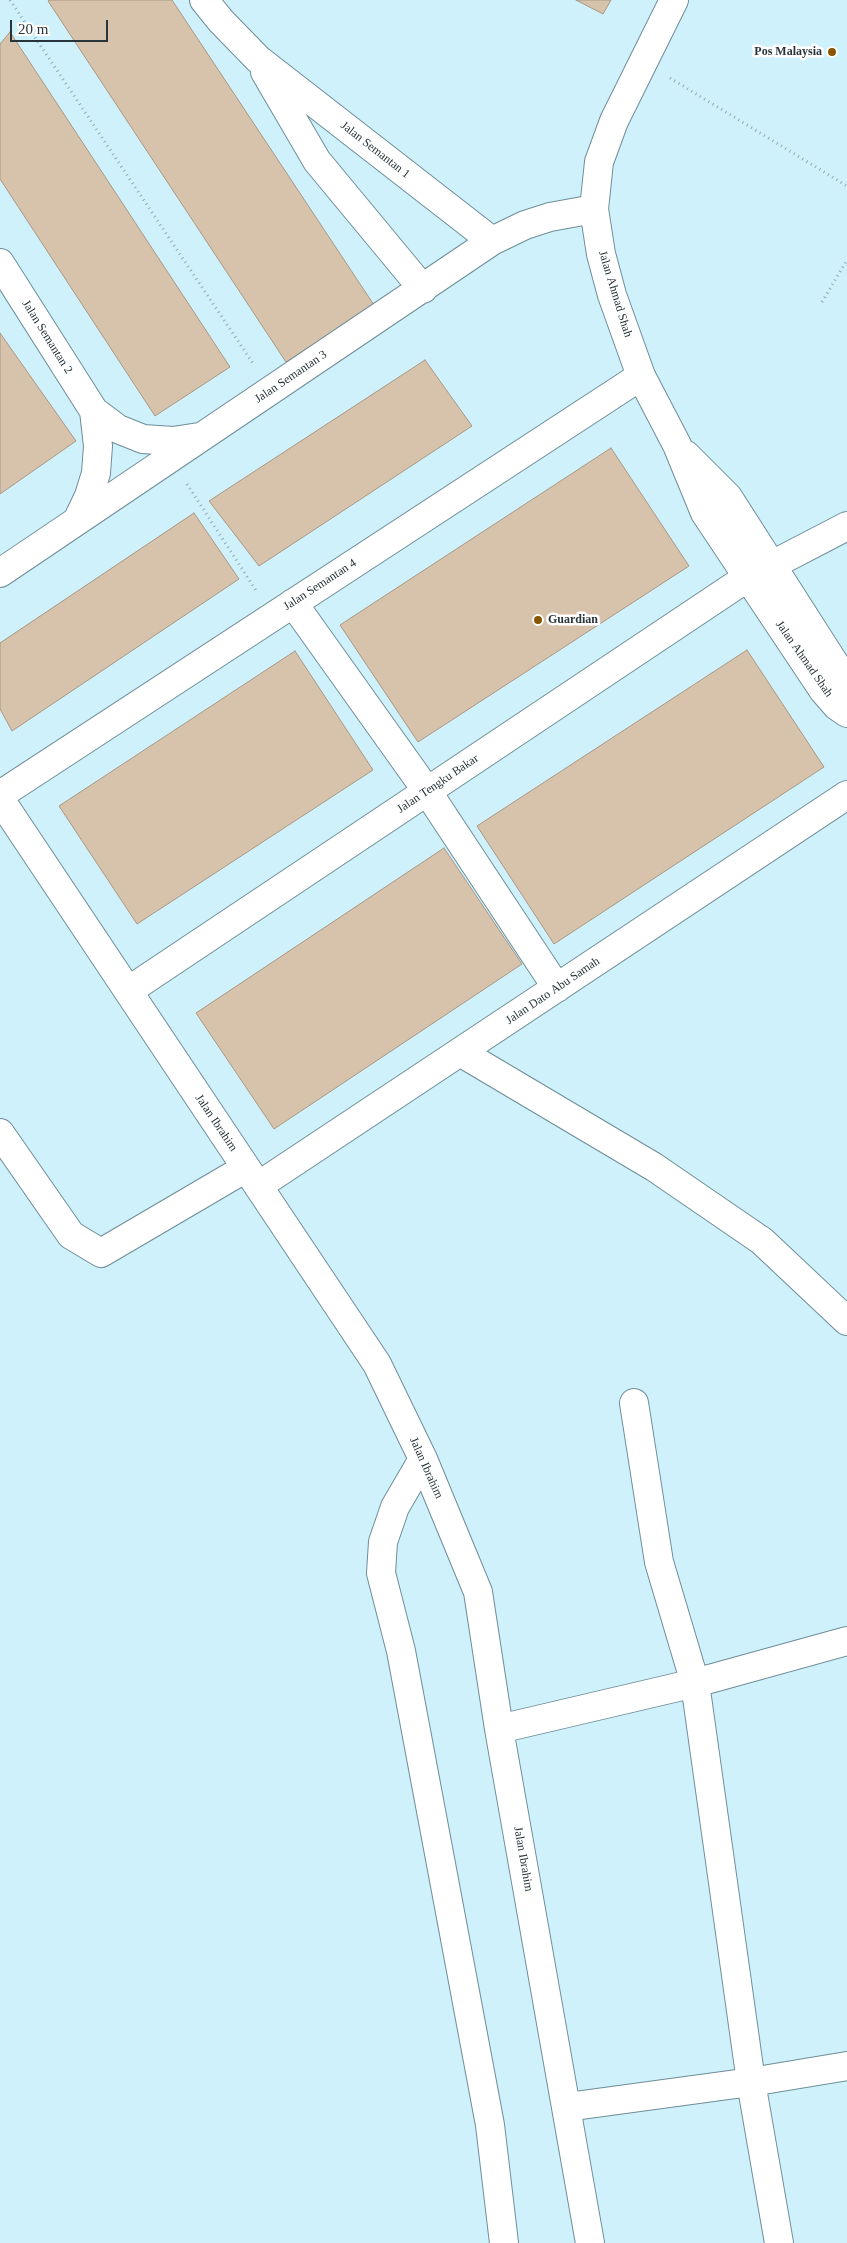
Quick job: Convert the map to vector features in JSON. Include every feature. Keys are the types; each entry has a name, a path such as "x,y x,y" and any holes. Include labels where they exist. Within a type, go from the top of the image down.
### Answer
{"street":[{"name":"Jalan Semantan 1","path":"204,0 221,21 258,59 492,242"},
{"name":"Jalan Ahmad Shah","path":"674,0 614,121 599,162 594,209 601,254 612,295 641,376 676,445 705,513 823,690 847,713"},
{"name":"Jalan Semantan 1","path":"258,59 317,161 423,288"},
{"name":"Jalan Semantan 3","path":"4,562 77,521 492,242 525,225 550,217 594,209"},
{"name":"Jalan Semantan 2","path":"0,263 94,412 118,429 143,439 173,442 202,437"},
{"name":"Jalan Semantan 4","path":"1,803 283,610 641,376"},
{"name":"Jalan Semantan 2","path":"77,521 89,496 96,473 98,446 94,412"},
{"name":"Jalan Ahmad Shah","path":"676,445 728,497 847,683"},
{"path":"772,566 847,526"},
{"name":"Jalan Tengku Bakar","path":"128,991 748,577"},
{"path":"283,610 426,791 557,988"},
{"name":"Jalan Dato Abu Samah","path":"0,1133 71,1235 102,1253 252,1177 460,1052 847,795"},
{"name":"Jalan Ibrahim","path":"1,803 377,1364 423,1459 478,1592 499,1729 590,2243"},
{"path":"460,1052 654,1167 747,1230 762,1241 847,1321"},
{"path":"634,1404 658,1562 695,1682 750,2082 780,2243"},
{"path":"423,1459 395,1507 383,1542 381,1573 401,1651 488,2115 504,2243"},
{"path":"499,1729 695,1682 847,1641"},
{"path":"567,2108 847,2066"}],"path":[{"path":"10,0 272,390"},
{"path":"644,62 847,186"},
{"path":"822,302 847,260"},
{"path":"170,458 283,610"}],"building":[{"path":"172,0 374,305 286,362 48,1"},
{"path":"576,0 611,0 603,14"},
{"path":"10,32 230,367 155,416 0,179 0,44"},
{"path":"0,333 76,441 0,494"},
{"path":"425,360 472,426 259,566 209,501"},
{"path":"611,448 689,566 418,742 340,625"},
{"path":"194,513 239,579 12,731 0,709 0,643"},
{"path":"747,650 824,767 554,944 477,826"},
{"path":"295,651 373,770 137,924 59,806"},
{"path":"444,848 522,964 274,1129 196,1013"}],"place":[{"name":"Pos Malaysia","path":"832,52"},
{"name":"Guardian","path":"538,620"}]}
